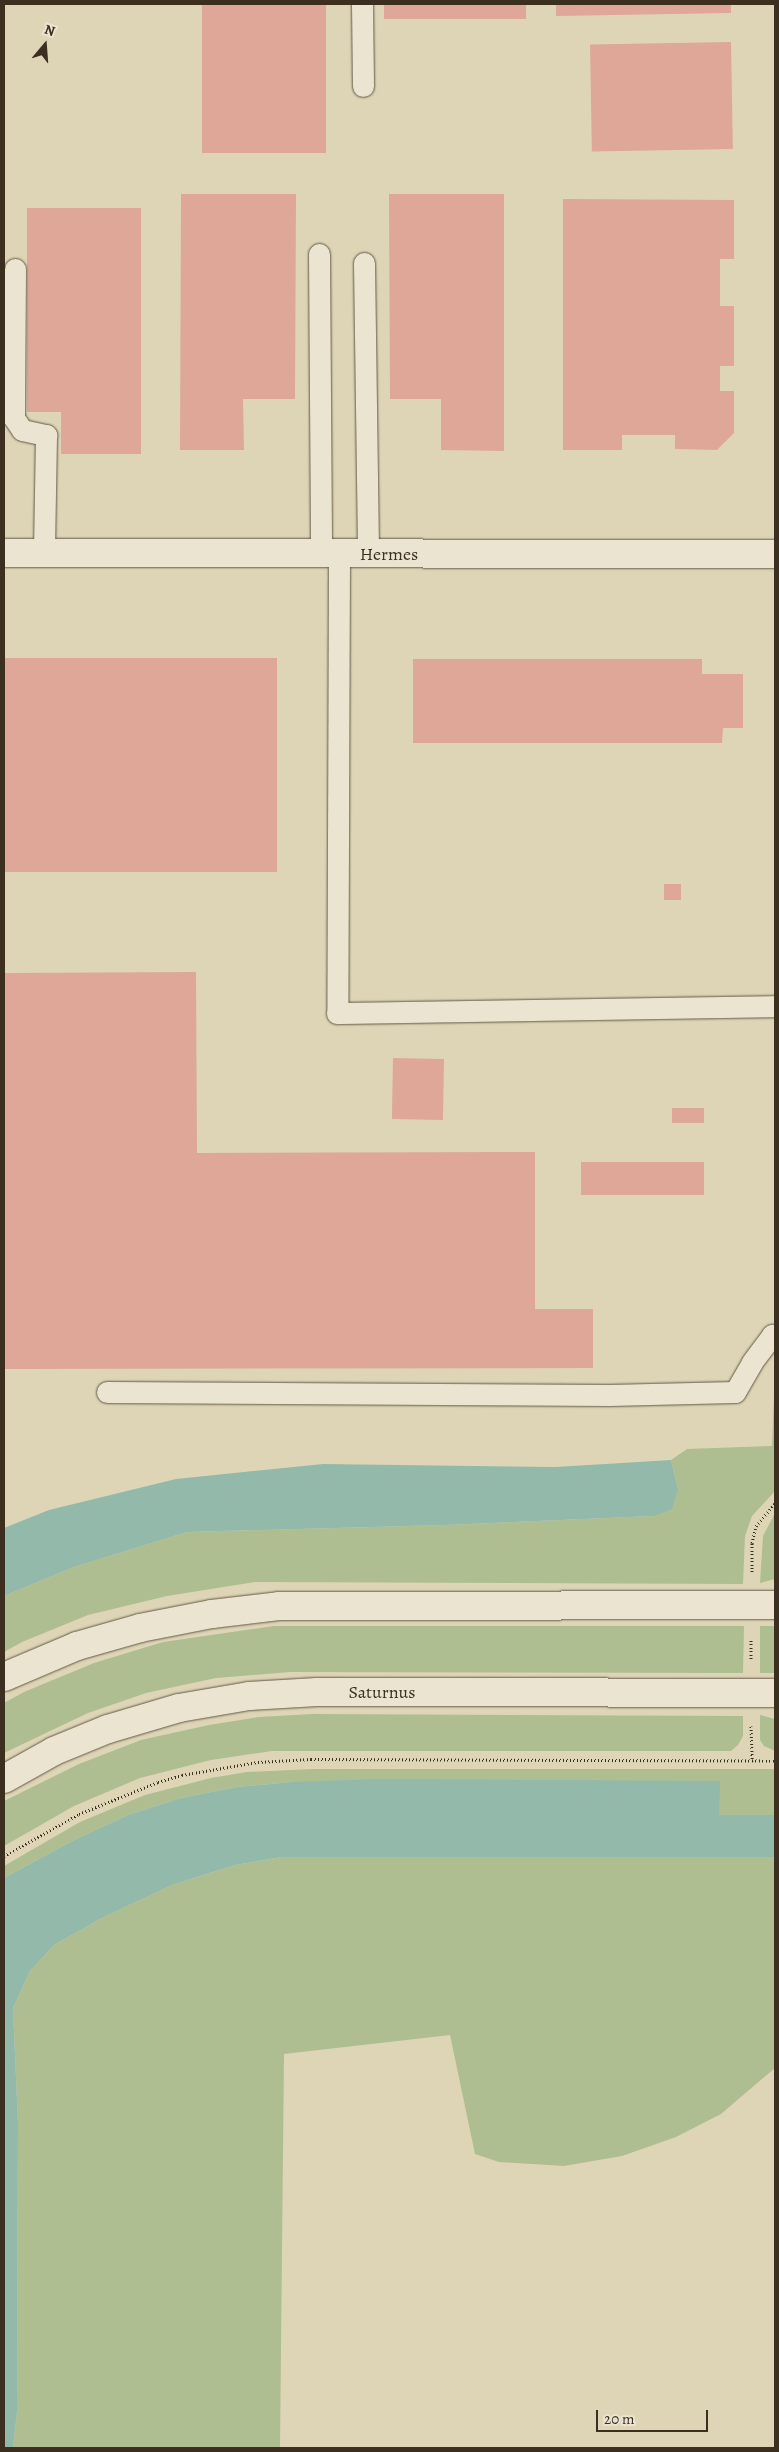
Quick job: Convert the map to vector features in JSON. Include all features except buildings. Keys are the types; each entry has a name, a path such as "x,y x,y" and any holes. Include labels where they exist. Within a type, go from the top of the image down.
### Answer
{"main road":[{"name":"Hermes","path":"4,554 775,554"},
{"path":"4,1677 77,1646 140,1628 212,1614 279,1606 775,1605"},
{"name":"Saturnus","path":"4,1779 54,1751 108,1729 178,1708 249,1696 317,1692 775,1693"}],"lane":[{"path":"362,4 364,86"},
{"path":"319,254 330,554 337,1013 775,1006"},
{"path":"364,263 368,554"},
{"path":"16,269 14,418 22,430 46,435 44,554"},
{"path":"106,1392 609,1395 735,1392 752,1362 772,1335 775,1336"}],"path":[{"path":"752,1580 753,1535 760,1520 775,1503"},
{"path":"751,1663 752,1629"},
{"path":"751,1718 752,1761"},
{"path":"4,1856 79,1814 149,1785 182,1775 258,1762 311,1759 775,1761"}],"shaded area":[{"path":"775,1369 775,1491 752,1516 745,1536 743,1584 255,1582 167,1596 88,1615 22,1642 4,1652 4,1596 74,1567 187,1532 444,1525 654,1516 678,1489 671,1460 687,1449 772,1446"},
{"path":"671,1460 678,1489 672,1509 654,1516 444,1525 187,1532 74,1567 4,1596 4,1528 49,1510 176,1479 323,1464 556,1467"},
{"path":"775,1513 775,1579 760,1583 763,1536"},
{"path":"274,1626 744,1626 743,1673 290,1672 216,1678 146,1693 88,1713 4,1753 4,1703 24,1692 94,1663 163,1642"},
{"path":"760,1626 775,1626 775,1673 760,1673"},
{"path":"313,1714 743,1716 743,1736 738,1745 731,1751 272,1751 211,1760 140,1778 74,1806 4,1846 4,1801 79,1764 141,1740 209,1725 259,1717"},
{"path":"760,1715 775,1719 775,1751 764,1746 760,1740"},
{"path":"313,1769 775,1769 775,1815 718,1815 719,1781 292,1782 237,1787 181,1798 128,1815 72,1841 4,1878 4,1866 80,1822 145,1795 211,1778 247,1772"},
{"path":"378,1779 720,1781 719,1815 775,1815 775,1857 282,1857 235,1865 172,1885 102,1918 54,1945 30,1971 13,2008 18,2123 17,2412 13,2448 4,2448 4,1878 72,1841 128,1815 181,1798 237,1787 292,1782"},
{"path":"282,1857 775,1857 775,2068 721,2114 676,2137 622,2156 564,2166 499,2162 475,2154 450,2035 284,2054 280,2448 13,2448 17,2412 18,2123 13,2008 30,1971 54,1945 102,1918 172,1885 235,1865"}]}
